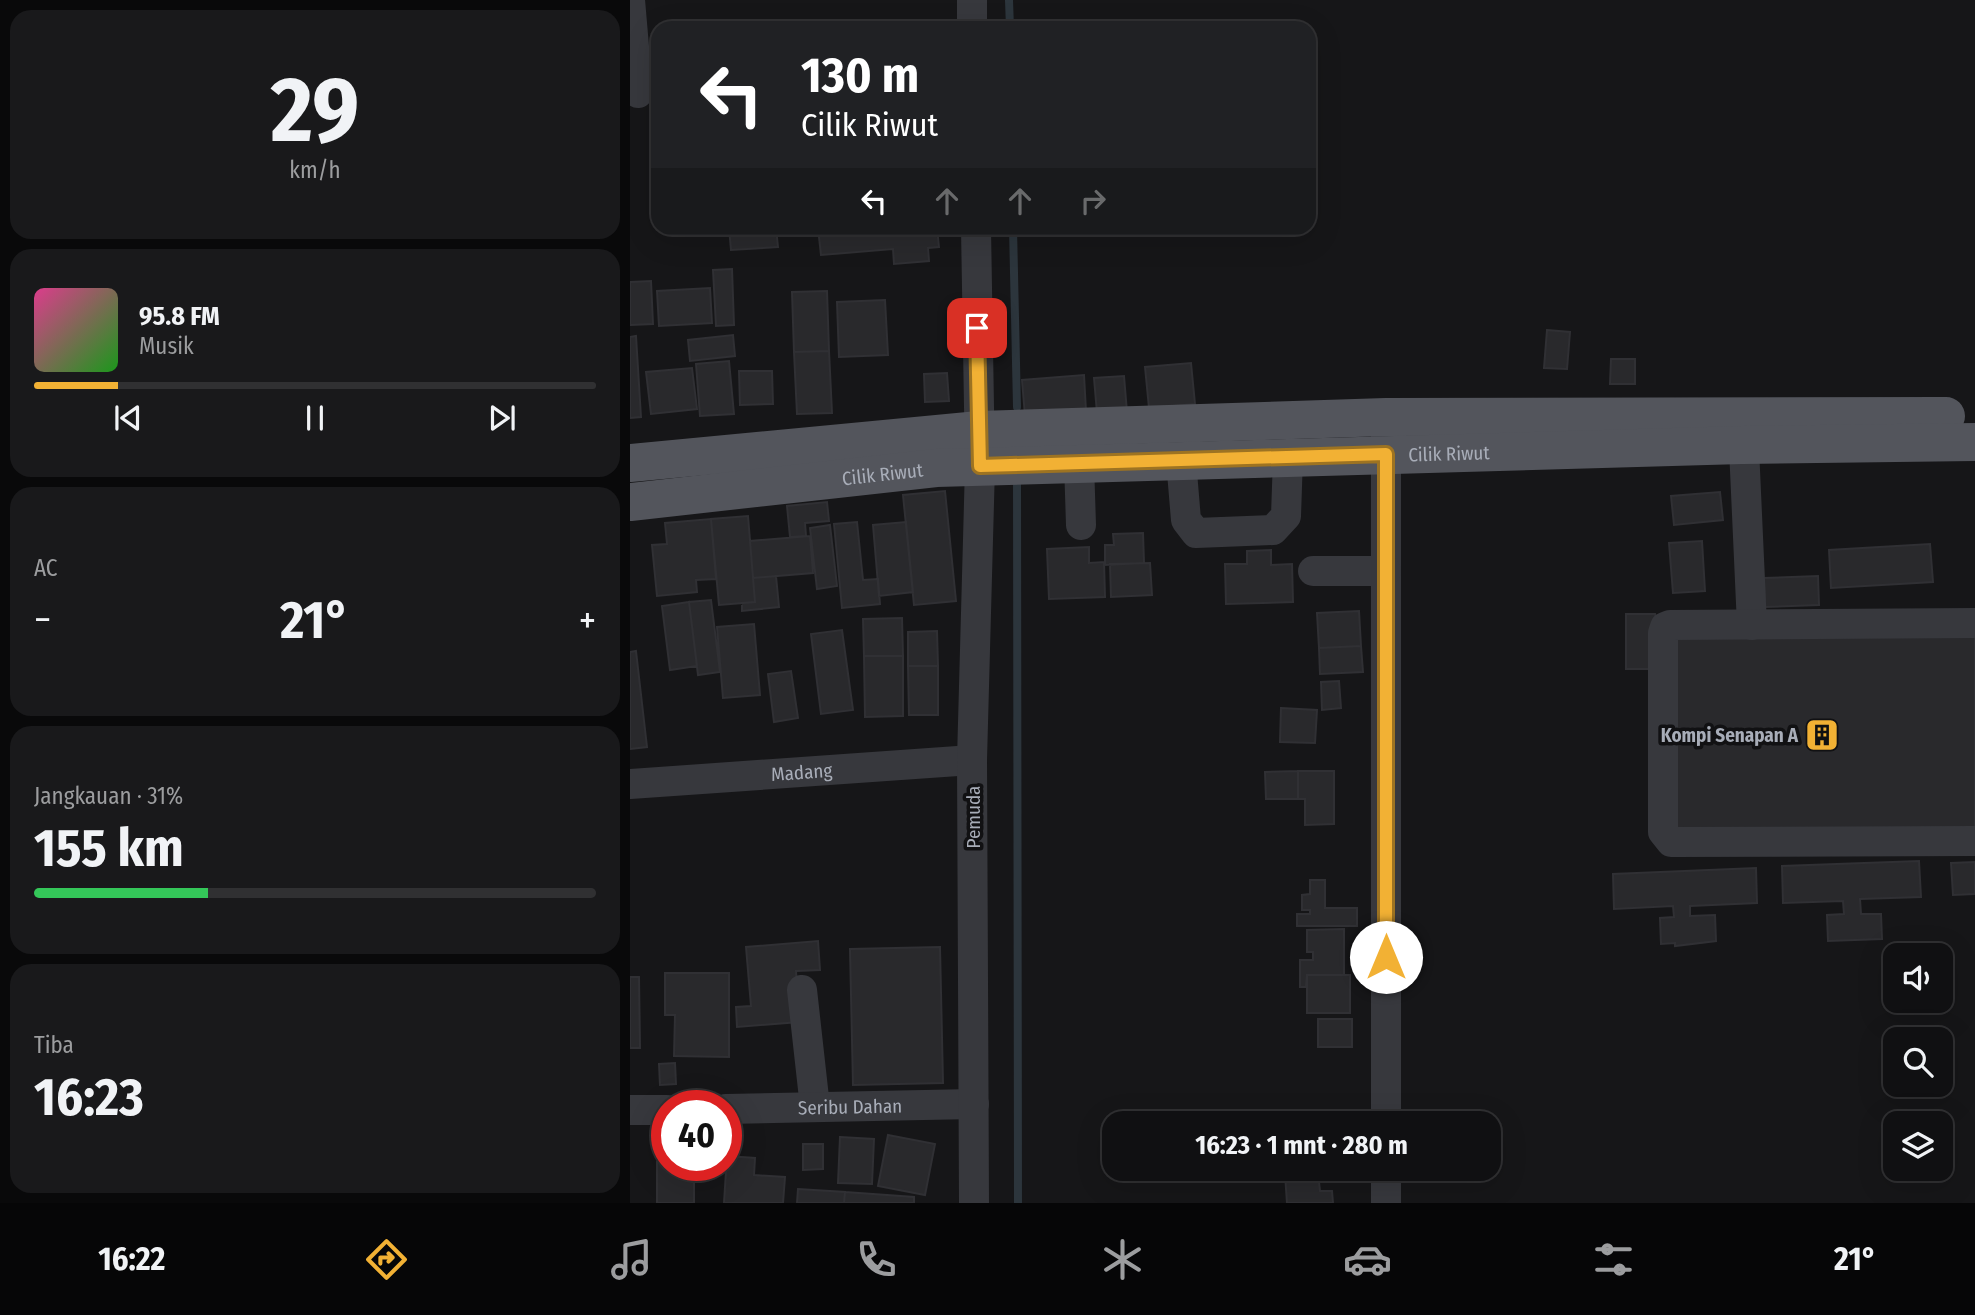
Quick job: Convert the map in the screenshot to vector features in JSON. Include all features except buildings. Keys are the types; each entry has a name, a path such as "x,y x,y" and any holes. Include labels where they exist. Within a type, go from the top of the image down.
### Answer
{"main road":[{"name":"Cilik Riwut","path":"979,448 1079,463 1386,454 1975,416"},
{"name":"Cilik Riwut","path":"630,463 809,464 979,448 1386,417 1975,442"},
{"name":"Cilik Riwut","path":"630,502 809,464"}],"street":[{"path":"630,0 638,93"},
{"path":"972,0 972,21"},
{"name":"Pemuda","path":"974,1203 972,760 979,448 976,235"},
{"path":"1386,417 1386,1111"},
{"path":"1742,431 1752,625"},
{"path":"1181,460 1186,520 1196,533 1273,530 1286,516 1288,457"},
{"path":"1079,463 1081,525"},
{"path":"1313,571 1386,571"},
{"path":"1975,624 1680,624 1665,627 1665,838 1679,843 1975,841"},
{"name":"Madang","path":"630,784 972,760"},
{"path":"802,990 815,1107"},
{"name":"Seribu Dahan","path":"742,1109 974,1104"},
{"path":"630,1110 651,1110"},
{"path":"1386,1181 1386,1203"}],"waterway":[{"path":"1009,0 1010,21"},
{"path":"1013,235 1017,407"},
{"path":"1017,481 1018,1203"}],"place":[{"name":"Kompi Senapan A","path":"1822,735"}],"route":[{"path":"977,328 980,466 1386,454 1386,957"}]}
